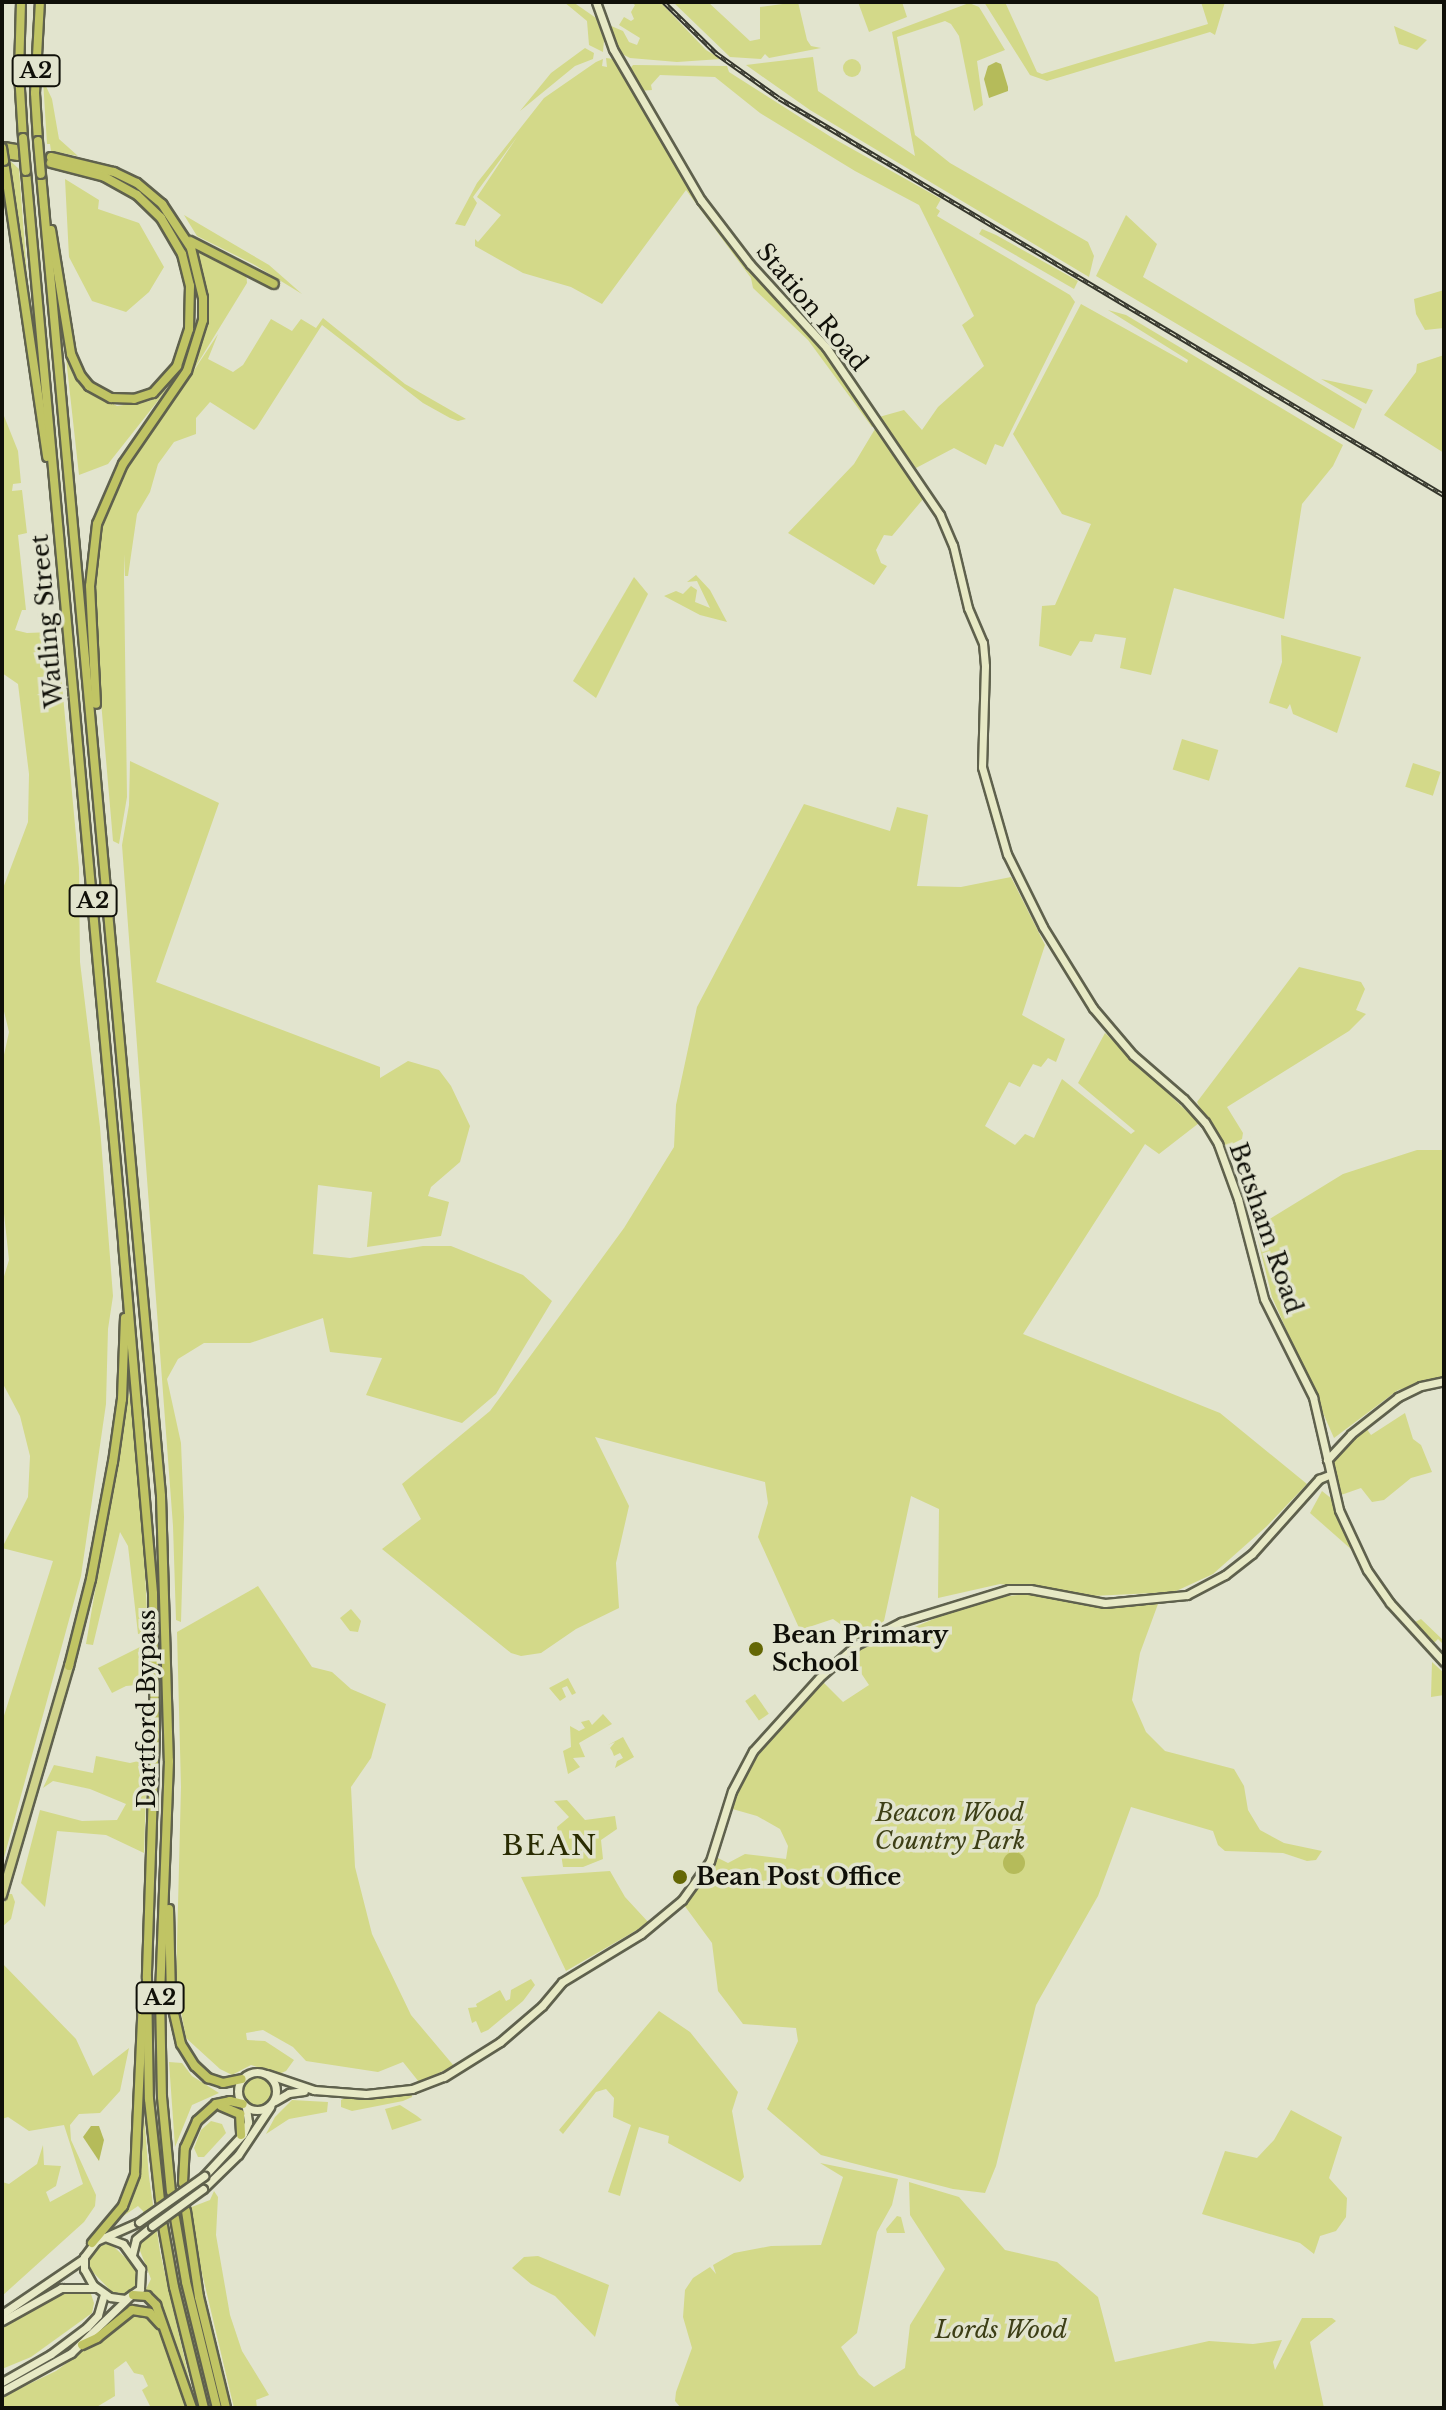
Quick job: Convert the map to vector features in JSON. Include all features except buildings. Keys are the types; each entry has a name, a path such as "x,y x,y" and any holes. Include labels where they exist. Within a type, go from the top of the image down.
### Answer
{"highway":[{"name":"Watling Street","path":"21,2 18,61 23,138 123,1240"},
{"name":"Watling Street","path":"40,2 35,93 38,141 136,1227"},
{"path":"16,153 4,153 62,565"},
{"path":"41,174 76,367 89,386 111,398 134,399 153,393 171,377 182,356 189,329 190,286 182,254 161,218 137,195 105,177 51,160 99,166 137,183 162,204 187,238 202,283 203,320 187,371 114,480 94,538 90,598 98,780"},
{"path":"187,238 274,284"},
{"name":"Dartford Bypass","path":"136,1227 161,1496 168,1640 168,1808 160,1995 162,2097 171,2192"},
{"name":"Dartford Bypass","path":"123,1240 146,1491 153,1629 154,1786 147,1978 149,2099 160,2200"},
{"name":"A2","path":"69,1666 91,1579 122,1399 126,1328 123,1240"},
{"path":"168,1808 169,1976 176,2030 188,2056 206,2077 223,2083 242,2079"},
{"path":"92,2243 123,2206 135,2174 142,2014 147,1978"},
{"path":"183,2183 188,2139 195,2124 210,2109 224,2101 244,2105"},
{"path":"210,2109 225,2106 238,2111 243,2122 241,2135"},
{"path":"186,2211 199,2297 226,2408"},
{"path":"175,2218 186,2282 217,2408"},
{"path":"163,2226 174,2287 204,2408"},
{"path":"131,2296 153,2300 192,2408"},
{"path":"82,2345 97,2338 134,2310 152,2314 165,2331"}],"main road":[{"name":"Station Road","path":"596,2 613,49 701,200 750,264 826,347 932,500 953,545 967,605 983,643"},
{"name":"Betsham Road","path":"983,643 982,767 1007,854 1043,927 1093,1008 1133,1055 1184,1099 1205,1122 1218,1144 1238,1199 1264,1299 1313,1397 1339,1510 1367,1570 1390,1603 1444,1662"},
{"path":"1327,1460 1375,1412 1421,1386 1444,1381"},
{"path":"1325,1447 1337,1449"},
{"path":"2,2314 83,2259 92,2243 139,2222 204,2176 241,2135 248,2122 238,2093 242,2079 254,2072 314,2090 370,2094 412,2089 444,2077 500,2042 542,2006 568,1978 641,1934 694,1887 710,1861 732,1791 753,1751 819,1678 860,1643 901,1622 1009,1589 1028,1589 1105,1603 1187,1595 1225,1575 1252,1554 1319,1479 1329,1475"},
{"path":"2,1895 69,1666"},
{"path":"132,2255 135,2240 203,2189 238,2155 272,2104 277,2086 267,2074"},
{"path":"244,2105 256,2111 293,2092 314,2090"},
{"path":"2,2391 44,2370 82,2345 141,2287 143,2277 132,2255 120,2242 105,2237"},
{"path":"83,2259 86,2276 104,2294"},
{"path":"2,2321 63,2287 91,2287 118,2300 131,2296"},
{"path":"2,2382 76,2336 98,2315 104,2294"}],"green space":[{"path":"564,2 573,2 596,18 604,40 603,52 589,45 587,21"},
{"path":"631,2 660,2 706,50 721,59 677,62 630,58 622,54 604,23 623,31 629,42 637,45 640,38 619,25 624,17 631,21 634,19 631,12 635,5"},
{"path":"673,2 708,2 750,41 760,39 760,7 798,2 807,40 811,46 821,48 769,58 765,54 761,59 730,57"},
{"path":"858,2 902,2 907,17 869,32"},
{"path":"984,2 1005,2 1037,72 1042,74 1208,24 1201,2 1225,2 1215,35 1210,32 1047,81 1030,75"},
{"path":"969,3 979,7 1005,50 977,61 983,105 974,111 959,36 951,24 945,21 897,37 915,135 950,163 1088,242 1094,256 1089,277 810,110 746,65 813,57 818,91 915,156 892,32"},
{"path":"1394,26 1427,40 1417,50 1399,44"},
{"path":"585,48 594,53 593,59 575,66 520,111 551,73"},
{"path":"606,58 614,59 620,67 707,214 823,347 875,425 872,427 808,340 753,288 751,278 686,190 602,304 571,287 523,273 475,246 475,239 478,242 501,215 477,197 517,137 473,197 477,203 465,226 455,224 477,183 544,98 596,62 603,59 602,66 607,67"},
{"path":"848,59 856,59 861,68 859,75 848,77 843,72 843,64"},
{"path":"633,65 727,66 729,72 831,137 941,199 936,208 940,211 937,216 1070,295 1075,302 1003,447 995,444 986,465 954,448 916,468 879,417 904,410 922,430 938,407 984,366 962,325 974,316 919,205 855,171 760,113 715,77 660,75 651,85 652,90 639,91 629,70"},
{"path":"43,80 52,99 59,139 78,156 51,151 50,144 47,144"},
{"path":"7,158 19,169 31,327"},
{"path":"65,179 99,200 98,209 139,223 164,267 149,292 126,312 92,301 69,257"},
{"path":"184,215 269,265 302,294 253,264 197,236"},
{"path":"1126,215 1157,244 1143,277 1362,409 1354,429 1096,276"},
{"path":"982,229 1078,281 1074,289 979,234"},
{"path":"196,249 246,270 247,283 185,384 218,334 208,359 233,372 243,365 271,319 292,331 301,319 316,328 323,318 405,384 466,419 458,421 423,403 322,325 254,430 210,402 196,418 196,434 174,442 158,464 150,492 137,514 128,576 125,576 125,554 124,576 127,797 119,844 113,841 93,608 97,537 106,504 137,446 184,384 199,351 207,306"},
{"path":"1444,290 1444,328 1425,330 1416,314 1414,299"},
{"path":"1081,304 1187,363 1188,360 1108,310 1126,315 1343,445 1333,466 1302,504 1284,619 1174,588 1151,675 1120,668 1126,638 1095,634 1092,642 1080,641 1071,656 1039,646 1042,606 1055,605 1091,524 1062,514 1013,434"},
{"path":"1444,355 1444,453 1384,415 1416,372 1417,364"},
{"path":"66,358 80,385 117,406 150,401 168,388 108,464 79,475"},
{"path":"1321,379 1373,390 1366,404"},
{"path":"2,411 18,451 21,483 13,484 12,491 22,490 27,533 18,535 26,610 22,610 15,630 52,632 55,652 59,652 79,868 80,962 100,1127 113,1296 108,1329 106,1404 81,1576 2,1865 2,1722 53,1561 2,1548 28,1497 30,1456 20,1416 2,1382 2,1283 9,1260 2,1195 2,1064 9,1032 2,1003 2,891 28,822 29,774 18,684 2,673"},
{"path":"875,429 880,430 924,498 892,536 884,535 876,550 881,563 887,566 874,585 788,533 854,464"},
{"path":"696,575 710,590 727,622 700,615 664,596 676,591 683,594 691,586 697,590 695,602 710,608 697,581 687,582"},
{"path":"634,577 648,594 596,698 573,681"},
{"path":"1281,635 1361,657 1337,733 1293,714 1290,704 1287,709 1269,703 1282,662"},
{"path":"1182,739 1218,750 1209,781 1173,770"},
{"path":"130,761 219,803 156,982 380,1067 380,1078 408,1061 439,1070 451,1086 470,1126 460,1162 431,1187 428,1196 449,1202 441,1236 367,1247 372,1192 318,1185 313,1254 350,1258 423,1246 451,1246 523,1275 552,1301 496,1394 462,1423 366,1395 382,1358 330,1352 323,1318 250,1343 204,1343 178,1359 167,1379 181,1443 184,1517 181,1622 176,1620 173,1526 122,845 129,805"},
{"path":"1413,763 1441,772 1433,796 1405,787"},
{"path":"804,804 890,831 897,807 928,815 917,886 961,887 1011,877 1045,945 1022,1015 1065,1039 1056,1062 1048,1058 1041,1067 1033,1064 1020,1087 1009,1082 985,1126 1015,1145 1025,1134 1034,1138 1062,1079 1131,1134 1135,1131 1078,1083 1105,1033 1199,1123 1159,1154 1145,1144 1023,1334 1220,1413 1307,1484 1267,1526 1213,1574 1174,1592 1092,1596 1000,1584 938,1598 939,1509 911,1496 884,1621 848,1645 840,1624 833,1619 800,1630 758,1537 768,1503 765,1482 595,1437 629,1506 616,1563 619,1608 576,1629 541,1653 521,1656 511,1653 382,1549 421,1519 402,1484 490,1411 624,1228 674,1147 676,1105 697,1007"},
{"path":"1299,967 1361,982 1365,989 1356,1010 1366,1014 1349,1031 1227,1107 1243,1133 1242,1139 1222,1149 1197,1102"},
{"path":"1417,1150 1444,1150 1444,1377 1398,1390 1334,1438 1272,1297 1255,1228 1343,1174"},
{"path":"129,1391 140,1473 148,1633 138,1634 128,1546 120,1532 93,1645 86,1644"},
{"path":"1405,1413 1413,1439 1421,1445 1432,1472 1411,1478 1384,1500 1372,1502 1361,1488 1341,1495 1333,1461 1364,1425 1371,1435"},
{"path":"1322,1491 1332,1499 1352,1550 1310,1513"},
{"path":"258,1586 312,1667 332,1672 351,1689 386,1704 371,1758 351,1787 355,1867 372,1934 411,2015 454,2066 419,2082 403,2062 378,2072 306,2061 293,2047 263,2030 246,2033 247,2040 265,2041 294,2060 286,2071 279,2074 251,2065 232,2075 220,2069 186,2038 176,1984 181,1787 177,1632"},
{"name":"Beacon Wood Country Park","path":"1028,1594 1088,1606 1158,1604 1140,1653 1132,1700 1146,1732 1165,1751 1234,1769 1244,1786 1248,1810 1260,1830 1284,1843 1322,1851 1316,1860 1307,1861 1283,1853 1225,1851 1218,1845 1213,1831 1131,1807 1098,1896 1036,2005 996,2166 985,2193 953,2189 821,2155 767,2109 798,2041 796,2028 743,2024 718,1991 712,1943 684,1905 709,1874 716,1857 728,1863 745,1854 786,1859 788,1846 780,1829 757,1816 729,1808 750,1762 797,1705 823,1682 843,1702 869,1685 851,1658 861,1649 941,1616 999,1597"},
{"path":"351,1609 361,1621 358,1632 350,1631 340,1618"},
{"path":"1421,1619 1444,1641 1444,1645 1438,1639 1432,1645 1444,1654 1444,1660 1411,1624"},
{"path":"148,1643 148,1684 126,1686 112,1693 98,1668"},
{"path":"1432,1662 1444,1673 1444,1695 1431,1697"},
{"path":"568,1678 576,1693 572,1695 567,1686 562,1688 566,1697 560,1701 549,1688"},
{"path":"755,1694 769,1714 759,1721 745,1701"},
{"path":"603,1714 612,1724 579,1743 585,1757 573,1758 580,1767 568,1774 563,1751 571,1747 570,1726 579,1731 585,1728 581,1722 589,1720 592,1725"},
{"path":"623,1737 634,1757 615,1768 617,1761 623,1758 620,1753 614,1756 610,1748 615,1742 608,1745"},
{"path":"96,1756 130,1763 147,1759 144,1853 106,1835 57,1831 45,1907 21,1883 40,1810 82,1821 117,1820 126,1804 90,1789 53,1781 43,1788 54,1765 93,1773"},
{"path":"567,1800 585,1820 615,1816 617,1829 601,1840 603,1859 583,1867 563,1867 557,1827 569,1817 554,1801"},
{"path":"610,1871 625,1897 649,1923 566,1971 521,1877"},
{"path":"7,1894 12,1894 15,1902 11,1919 2,1927 2,1909"},
{"path":"2,1963 76,2039 93,2076 129,2048 120,2091 100,2113 79,2114 70,2125 71,2140 96,2195 95,2206 84,2222 2,2296 2,2182 9,2184 37,2164 43,2145 44,2165 61,2166 56,2186 46,2192 50,2202 83,2184 64,2125 29,2131 8,2117 2,2119"},
{"path":"531,1979 535,1985 523,2001 488,2030 481,2033 476,2021 472,2023 468,2008 477,2007 476,2004 500,1990 506,2001 510,1999 511,1990"},
{"path":"659,2011 690,2032 738,2092 732,2111 744,2177 740,2182 668,2143 669,2136 639,2127 620,2196 608,2192 631,2125 613,2117 614,2098 606,2089 596,2092 563,2134 559,2130"},
{"path":"169,2062 182,2063 192,2076 219,2093 192,2105 175,2147"},
{"path":"258,2077 264,2078 272,2086 272,2098 264,2106 258,2107 252,2106 244,2098 243,2092 244,2086 252,2078"},
{"path":"141,2079 149,2177 160,2252 195,2404 158,2302 145,2291 151,2279 139,2248 142,2240 152,2233 143,2211 138,2206 119,2219 134,2193 141,2159"},
{"path":"411,2092 412,2097 403,2101 352,2111 341,2107 341,2100 347,2097"},
{"path":"292,2100 328,2102 327,2112 289,2119 266,2134 275,2117"},
{"path":"400,2105 422,2120 392,2130 385,2109"},
{"path":"1291,2110 1342,2137 1329,2178 1347,2198 1346,2217 1336,2231 1320,2236 1314,2254 1300,2243 1202,2214 1225,2151 1257,2158 1274,2140"},
{"path":"211,2121 222,2124 226,2133 204,2157 198,2157 194,2148 201,2130"},
{"name":"Lords Wood","path":"820,2163 898,2179 892,2205 877,2232 857,2333 841,2347 859,2375 874,2387 905,2368 910,2325 945,2269 910,2215 909,2182 959,2197 1005,2250 1057,2262 1098,2297 1115,2362 1209,2341 1253,2344 1282,2340 1273,2362 1275,2370 1302,2318 1332,2318 1336,2321 1310,2342 1324,2408 681,2408 675,2401 676,2392 692,2348 683,2317 685,2290 693,2278 710,2267 716,2274 713,2265 734,2253 771,2246 821,2245 843,2177"},
{"path":"214,2191 218,2197 216,2235 230,2315 242,2351 269,2395 256,2400 257,2408 234,2408 192,2231 189,2208 210,2200"},
{"path":"897,2216 901,2217 905,2233 887,2233 886,2229"},
{"path":"110,2243 137,2269 137,2286 128,2294 112,2292 88,2267 92,2248"},
{"path":"538,2256 609,2285 595,2337 555,2296 531,2284 512,2268 524,2257"},
{"path":"83,2290 91,2294 94,2303 92,2313 31,2357 2,2369 2,2328 57,2295"},
{"path":"132,2314 145,2314 156,2323 188,2408 151,2408 142,2390 148,2386 143,2375 134,2373 126,2361 114,2370 115,2396 95,2408 2,2408 2,2397 56,2371"}],"shaded area":[{"path":"996,62 1001,64 1008,91 989,98 984,79 988,66"},
{"path":"1014,1852 1025,1863 1014,1874 1003,1863"},
{"path":"91,2126 99,2126 104,2140 99,2161 83,2137"}],"railway":[{"path":"664,2 716,53 779,98 1444,495"}],"place":[{"name":"Bean Primary School","path":"756,1649"},
{"name":"Bean Post Office","path":"680,1877"}],"district":[{"name":"BEAN","path":"550,1846"}]}
